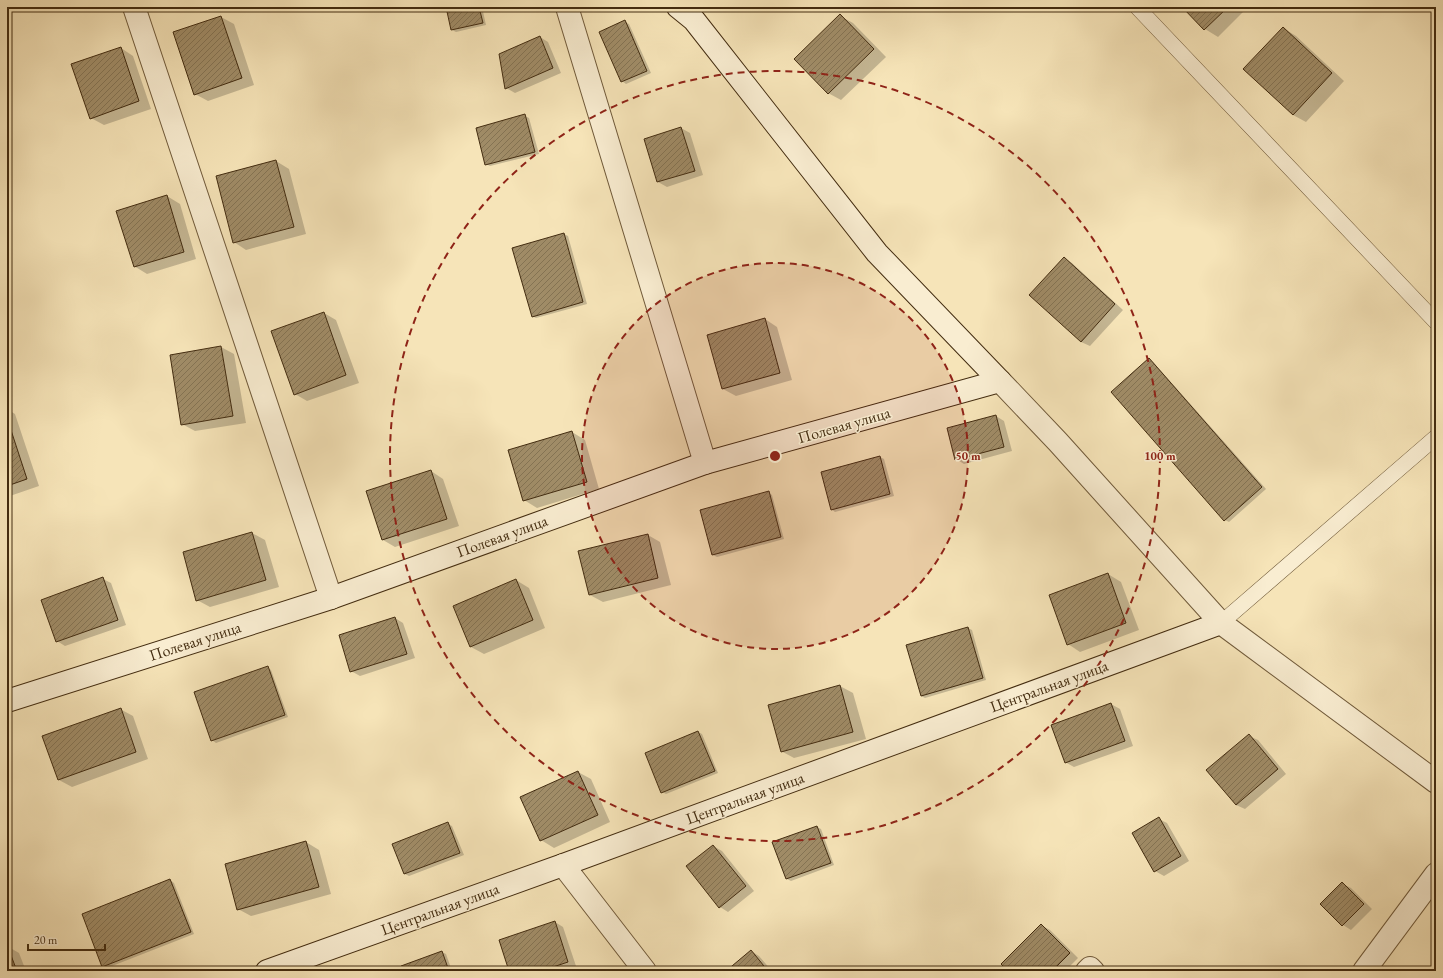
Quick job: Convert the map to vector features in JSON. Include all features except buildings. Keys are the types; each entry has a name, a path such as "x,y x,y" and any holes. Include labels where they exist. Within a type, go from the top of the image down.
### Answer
{"street":[{"path":"134,7 331,598"},
{"path":"567,7 705,464"},
{"path":"678,7 694,20 877,253 1058,442 1221,623 1436,782"},
{"name":"Полевая улица","path":"7,701 331,598 705,464 1000,381"},
{"name":"Центральная улица","path":"267,971 563,865 1221,623"},
{"path":"563,865 645,971"},
{"path":"1364,971 1436,874"},
{"path":"1087,971 1090,968 1093,971"}],"lane":[{"path":"1137,7 1436,322"},
{"path":"1221,623 1436,436"}]}
